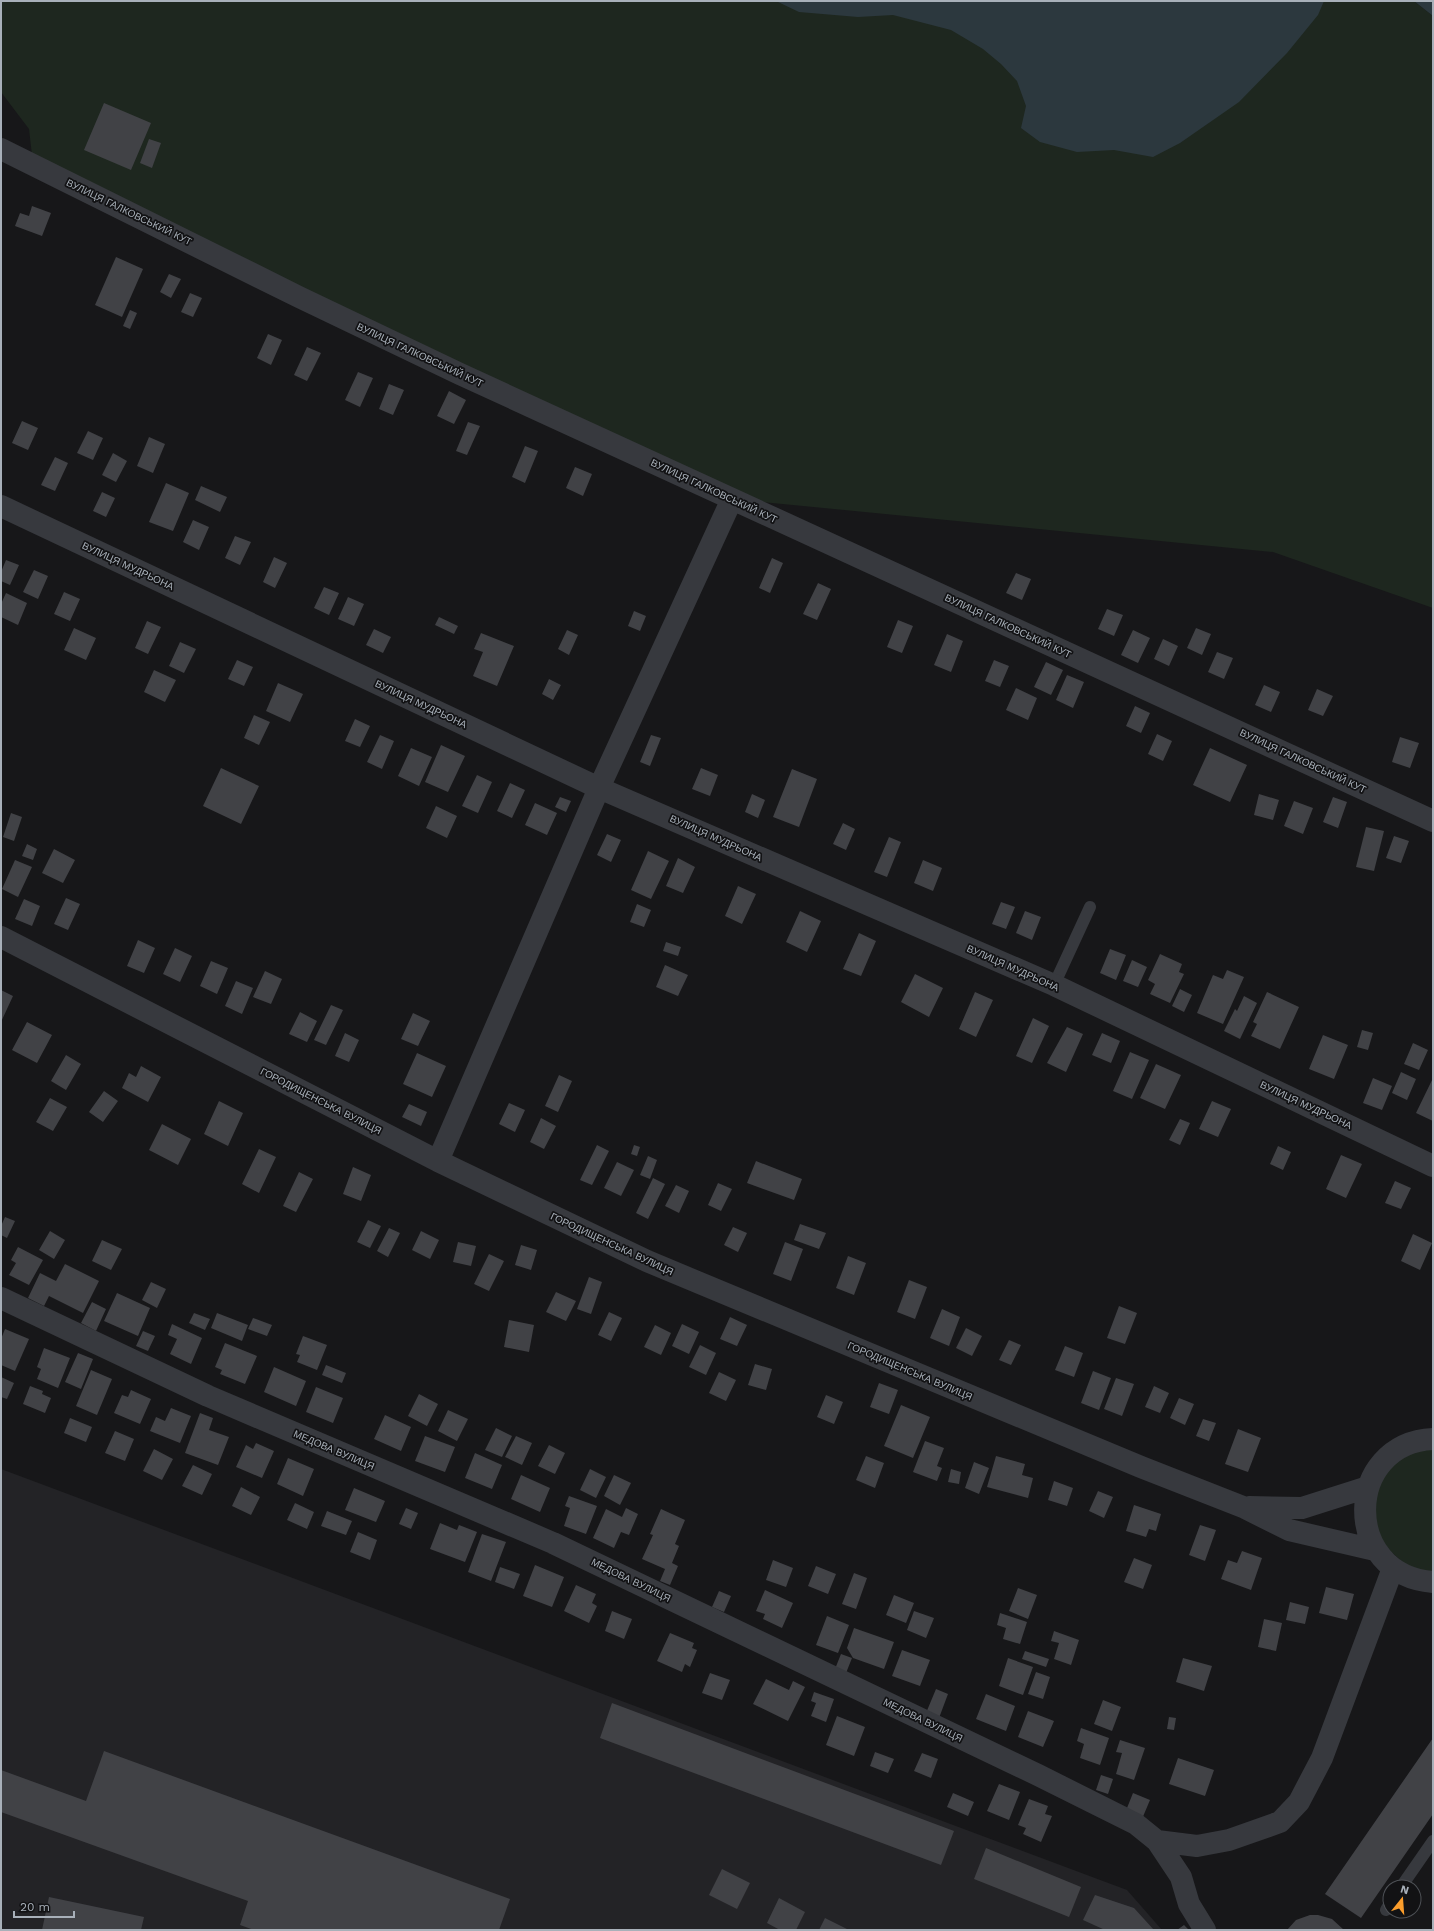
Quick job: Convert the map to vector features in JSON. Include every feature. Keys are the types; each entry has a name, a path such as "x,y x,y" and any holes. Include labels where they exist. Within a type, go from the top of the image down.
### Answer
{"street":[{"name":"ВУЛИЦЯ ГАЛКОВСЬКИЙ КУТ","path":"1,149 306,300 732,499 1433,821"},
{"path":"438,1161 600,788 732,499"},
{"name":"ВУЛИЦЯ МУДРЬОНА","path":"1,506 600,788 1054,986 1433,1166"},
{"name":"ГОРОДИЩЕНСЬКА ВУЛИЦЯ","path":"1,937 438,1161 647,1261 1126,1461 1243,1507 1289,1530 1375,1550"},
{"name":"МЕДОВА ВУЛИЦЯ","path":"1,1298 208,1396 553,1542 1038,1775 1136,1824 1157,1841 1181,1877 1189,1904 1205,1930"},
{"path":"1433,1439 1411,1444 1395,1452 1381,1465 1368,1487 1365,1513 1370,1537 1375,1550 1394,1568 1411,1577 1433,1582"},
{"name":"ГОРОДИЩЕНСЬКА ВУЛИЦЯ","path":"1243,1507 1302,1508 1368,1487"},
{"path":"1157,1841 1197,1846 1229,1840 1280,1822 1299,1802 1322,1758 1394,1568"}],"lane":[{"path":"1054,986 1090,907"},
{"path":"1406,1879 1433,1840"}],"shaded area":[{"path":"1,1 1414,1 1433,16 1433,608 1273,552 732,499 33,164 29,129 1,92"},
{"path":"776,1 1324,1 1318,15 1287,53 1239,102 1180,143 1153,157 1114,150 1077,152 1040,142 1021,128 1026,106 1017,81 1001,64 983,49 951,30 893,15 858,17 799,12"},
{"path":"1414,1 1433,1 1433,16"},
{"path":"1433,1441 1433,1579 1421,1578 1372,1535 1379,1471"},
{"path":"1,1469 1127,1890 1162,1930 1,1930"}],"building":[{"path":"104,103 151,123 131,170 84,150"},
{"path":"149,139 161,143 152,168 140,163"},
{"path":"32,206 51,213 42,236 15,226 20,213 29,216"},
{"path":"116,257 143,269 122,317 95,305"},
{"path":"169,274 181,279 171,298 160,292"},
{"path":"190,293 202,298 193,317 181,312"},
{"path":"130,310 137,313 130,329 123,326"},
{"path":"268,334 282,340 271,365 257,358"},
{"path":"307,347 321,353 307,381 294,375"},
{"path":"358,372 373,378 360,407 345,400"},
{"path":"389,384 404,390 393,415 379,409"},
{"path":"449,391 466,400 454,424 437,416"},
{"path":"22,421 38,428 28,450 12,443"},
{"path":"468,422 480,426 467,455 456,451"},
{"path":"88,431 103,438 93,460 77,453"},
{"path":"149,437 165,444 153,473 137,466"},
{"path":"525,446 538,451 525,483 512,477"},
{"path":"113,453 127,461 116,482 102,475"},
{"path":"55,457 68,463 55,491 41,485"},
{"path":"575,467 592,474 583,496 566,488"},
{"path":"166,483 189,493 173,531 149,522"},
{"path":"201,486 227,497 220,512 195,500"},
{"path":"102,492 115,498 106,517 93,511"},
{"path":"193,520 209,527 199,550 183,542"},
{"path":"235,536 251,542 240,565 225,558"},
{"path":"274,557 287,563 275,588 263,582"},
{"path":"772,558 783,563 770,593 759,588"},
{"path":"6,560 19,565 10,585 1,581 1,572"},
{"path":"34,570 48,576 38,599 23,592"},
{"path":"1016,573 1031,579 1022,600 1006,593"},
{"path":"818,583 831,589 817,620 803,614"},
{"path":"324,587 339,593 329,615 314,608"},
{"path":"64,592 80,599 70,621 54,614"},
{"path":"6,593 27,603 18,625 1,617 1,604"},
{"path":"348,597 364,604 354,626 338,619"},
{"path":"1107,609 1123,615 1114,636 1098,629"},
{"path":"634,611 646,616 640,631 628,626"},
{"path":"439,617 458,626 454,634 435,625"},
{"path":"898,620 913,626 902,653 887,647"},
{"path":"147,621 161,627 148,654 135,648"},
{"path":"74,628 96,638 86,660 64,650"},
{"path":"1196,628 1211,634 1202,655 1187,648"},
{"path":"374,629 391,637 383,653 366,645"},
{"path":"567,630 578,635 569,655 558,649"},
{"path":"1133,630 1150,638 1138,663 1121,655"},
{"path":"481,633 514,646 497,686 473,676 483,652 474,649"},
{"path":"947,634 963,641 951,672 934,665"},
{"path":"1163,639 1178,646 1169,666 1154,659"},
{"path":"180,642 196,649 184,673 169,666"},
{"path":"1217,652 1233,658 1224,679 1208,672"},
{"path":"237,660 253,667 244,686 228,679"},
{"path":"994,660 1009,666 1000,687 985,681"},
{"path":"1046,662 1063,670 1051,695 1034,687"},
{"path":"154,670 176,680 165,702 144,692"},
{"path":"1067,675 1084,682 1073,708 1056,700"},
{"path":"549,679 561,685 553,700 542,694"},
{"path":"278,683 303,694 290,722 266,711"},
{"path":"1264,685 1280,692 1271,712 1255,705"},
{"path":"1016,688 1037,698 1028,720 1006,710"},
{"path":"1317,689 1333,696 1323,716 1308,710"},
{"path":"1135,706 1150,713 1141,733 1126,726"},
{"path":"254,715 270,722 259,745 244,738"},
{"path":"355,719 370,726 360,747 345,741"},
{"path":"1157,734 1172,741 1163,761 1148,754"},
{"path":"380,735 394,741 382,769 367,762"},
{"path":"651,735 661,738 650,766 640,762"},
{"path":"1400,737 1419,743 1410,768 1392,762"},
{"path":"441,745 465,756 448,792 425,782"},
{"path":"411,748 432,757 419,786 398,776"},
{"path":"1210,748 1247,765 1230,802 1193,785"},
{"path":"221,768 259,786 241,824 203,806"},
{"path":"701,768 718,775 710,796 692,789"},
{"path":"792,769 817,779 799,827 773,817"},
{"path":"477,775 492,782 478,813 462,806"},
{"path":"510,783 525,790 512,818 497,811"},
{"path":"752,794 765,800 758,818 745,812"},
{"path":"1259,794 1279,800 1273,820 1254,815"},
{"path":"560,797 571,801 566,812 555,807"},
{"path":"1333,797 1347,802 1338,828 1323,822"},
{"path":"1294,801 1313,808 1303,834 1284,826"},
{"path":"535,803 557,813 547,835 525,825"},
{"path":"436,806 457,816 447,838 426,828"},
{"path":"11,813 22,817 14,841 3,837"},
{"path":"843,823 855,829 846,850 833,844"},
{"path":"1366,827 1384,831 1374,871 1356,867"},
{"path":"607,834 621,840 611,862 597,855"},
{"path":"1394,836 1409,841 1401,863 1386,858"},
{"path":"889,837 901,842 887,877 874,872"},
{"path":"27,844 37,849 33,860 22,856"},
{"path":"54,849 75,860 63,883 42,873"},
{"path":"648,851 669,861 651,899 631,890"},
{"path":"678,858 695,867 683,893 666,886"},
{"path":"15,860 32,867 18,897 2,889"},
{"path":"923,860 942,868 933,891 914,883"},
{"path":"738,886 756,894 742,924 725,916"},
{"path":"66,898 80,904 68,930 54,924"},
{"path":"24,899 40,906 32,926 15,919"},
{"path":"1001,902 1015,907 1006,929 992,924"},
{"path":"637,904 651,910 644,927 630,922"},
{"path":"800,911 821,921 807,952 786,942"},
{"path":"1025,911 1041,917 1032,940 1016,933"},
{"path":"859,933 876,941 861,976 843,969"},
{"path":"138,940 155,948 144,973 127,966"},
{"path":"666,942 681,947 678,956 663,951"},
{"path":"175,948 192,956 180,982 163,974"},
{"path":"1110,949 1126,955 1116,980 1100,973"},
{"path":"1160,954 1182,964 1179,972 1184,974 1170,1003 1150,994 1155,984 1148,980"},
{"path":"1132,960 1147,967 1138,987 1123,981"},
{"path":"211,961 228,968 217,994 200,986"},
{"path":"665,965 688,975 678,996 656,987"},
{"path":"1227,970 1244,977 1223,1024 1197,1013 1213,975 1223,979"},
{"path":"265,971 282,979 271,1004 253,997"},
{"path":"915,974 943,988 929,1017 901,1002"},
{"path":"236,981 253,988 242,1014 225,1006"},
{"path":"1180,989 1192,995 1184,1012 1172,1006"},
{"path":"1,990 13,996 1,1022"},
{"path":"975,992 993,1000 976,1037 959,1029"},
{"path":"1267,992 1299,1007 1280,1049 1251,1036 1257,1024 1253,1022"},
{"path":"1244,996 1257,1003 1240,1039 1224,1031 1235,1009 1237,1011"},
{"path":"331,1005 343,1010 326,1045 314,1040"},
{"path":"300,1012 317,1021 307,1042 289,1034"},
{"path":"413,1013 430,1021 418,1046 401,1039"},
{"path":"1033,1018 1049,1026 1032,1063 1016,1056"},
{"path":"27,1022 52,1035 37,1063 12,1050"},
{"path":"1067,1027 1083,1034 1066,1072 1047,1063"},
{"path":"1362,1030 1373,1033 1368,1050 1357,1047"},
{"path":"345,1033 359,1040 349,1062 335,1056"},
{"path":"1102,1033 1120,1041 1111,1063 1092,1055"},
{"path":"1323,1035 1348,1045 1334,1079 1309,1069"},
{"path":"1413,1043 1428,1050 1419,1070 1404,1064"},
{"path":"1130,1052 1149,1060 1132,1099 1113,1091"},
{"path":"417,1053 446,1066 432,1097 403,1084"},
{"path":"66,1055 81,1064 66,1090 51,1081"},
{"path":"1156,1064 1181,1075 1165,1109 1140,1098"},
{"path":"141,1066 161,1077 148,1102 122,1088 129,1073 136,1077"},
{"path":"1401,1072 1416,1079 1407,1100 1392,1093"},
{"path":"559,1075 572,1081 558,1112 545,1106"},
{"path":"1373,1078 1392,1086 1382,1110 1363,1103"},
{"path":"1433,1078 1433,1121 1416,1113"},
{"path":"104,1091 118,1101 103,1122 89,1112"},
{"path":"50,1098 67,1107 53,1131 36,1122"},
{"path":"219,1101 243,1113 228,1146 204,1134"},
{"path":"1212,1101 1231,1109 1218,1137 1199,1129"},
{"path":"509,1103 525,1110 515,1132 499,1124"},
{"path":"409,1104 427,1112 421,1126 402,1117"},
{"path":"541,1118 556,1126 544,1149 530,1142"},
{"path":"1180,1119 1190,1123 1180,1145 1169,1140"},
{"path":"162,1124 191,1139 178,1165 149,1150"},
{"path":"597,1145 609,1151 592,1185 580,1180"},
{"path":"634,1145 640,1147 637,1156 631,1154"},
{"path":"1278,1146 1291,1152 1283,1170 1270,1164"},
{"path":"259,1149 276,1157 259,1193 242,1184"},
{"path":"1341,1155 1362,1164 1346,1198 1326,1189"},
{"path":"648,1156 657,1160 650,1179 640,1175"},
{"path":"756,1161 802,1179 794,1200 747,1183"},
{"path":"617,1162 634,1170 621,1196 604,1188"},
{"path":"353,1167 371,1175 361,1201 343,1194"},
{"path":"299,1172 313,1179 296,1212 283,1206"},
{"path":"653,1178 665,1184 648,1219 636,1213"},
{"path":"1395,1181 1411,1188 1401,1209 1385,1203"},
{"path":"718,1183 732,1189 721,1211 708,1205"},
{"path":"676,1185 689,1191 679,1213 665,1206"},
{"path":"5,1217 15,1221 7,1238 1,1235 1,1226"},
{"path":"368,1220 381,1226 370,1248 357,1242"},
{"path":"800,1224 826,1233 819,1249 794,1240"},
{"path":"733,1227 747,1233 738,1252 724,1245"},
{"path":"389,1228 400,1233 388,1257 377,1251"},
{"path":"50,1231 65,1240 54,1259 39,1250"},
{"path":"421,1231 439,1240 430,1259 412,1250"},
{"path":"1413,1234 1432,1243 1420,1270 1401,1261"},
{"path":"102,1240 122,1249 111,1270 92,1261"},
{"path":"458,1242 476,1246 471,1266 453,1262"},
{"path":"785,1242 803,1249 791,1281 773,1274"},
{"path":"521,1245 537,1250 531,1270 515,1265"},
{"path":"18,1247 43,1260 29,1285 9,1275 16,1263 11,1260"},
{"path":"489,1254 504,1261 489,1291 474,1284"},
{"path":"848,1256 866,1263 854,1295 836,1288"},
{"path":"65,1264 99,1281 83,1313 49,1296 44,1306 28,1298 40,1273 56,1281"},
{"path":"589,1277 602,1282 591,1314 577,1309"},
{"path":"909,1280 927,1287 915,1319 897,1312"},
{"path":"151,1282 166,1289 157,1308 142,1300"},
{"path":"556,1292 576,1301 566,1321 546,1312"},
{"path":"117,1293 150,1308 138,1336 104,1321"},
{"path":"92,1302 106,1309 96,1331 81,1323"},
{"path":"1119,1306 1137,1313 1125,1344 1107,1338"},
{"path":"942,1309 960,1317 949,1346 930,1338"},
{"path":"609,1312 622,1318 611,1341 598,1335"},
{"path":"194,1313 210,1319 205,1330 189,1323"},
{"path":"217,1313 248,1325 242,1341 211,1328"},
{"path":"730,1317 747,1325 737,1346 720,1339"},
{"path":"253,1318 272,1325 267,1336 248,1329"},
{"path":"509,1320 534,1325 529,1352 504,1347"},
{"path":"172,1324 202,1338 191,1364 170,1354 177,1339 168,1335"},
{"path":"682,1324 699,1332 689,1354 672,1346"},
{"path":"655,1325 671,1333 661,1355 644,1347"},
{"path":"966,1328 982,1336 972,1356 956,1348"},
{"path":"5,1329 29,1339 15,1371 1,1365 1,1339"},
{"path":"143,1331 155,1336 148,1351 136,1346"},
{"path":"303,1336 327,1345 317,1370 297,1362 300,1355 296,1354"},
{"path":"1009,1340 1021,1345 1011,1365 999,1360"},
{"path":"225,1343 257,1356 245,1384 220,1374 222,1370 215,1367"},
{"path":"700,1345 716,1353 706,1375 689,1367"},
{"path":"1065,1346 1083,1353 1074,1377 1055,1370"},
{"path":"44,1348 70,1358 58,1388 37,1379 41,1369 37,1367"},
{"path":"78,1353 93,1359 81,1389 65,1382"},
{"path":"755,1364 772,1369 766,1390 748,1385"},
{"path":"326,1365 346,1373 342,1383 322,1375"},
{"path":"274,1367 306,1381 296,1406 264,1392"},
{"path":"91,1370 112,1379 97,1415 76,1406"},
{"path":"1093,1371 1111,1378 1099,1410 1081,1403"},
{"path":"719,1372 736,1380 726,1401 709,1393"},
{"path":"1,1377 14,1383 7,1399 1,1397"},
{"path":"1116,1378 1134,1384 1122,1416 1104,1409"},
{"path":"879,1383 898,1390 889,1414 870,1407"},
{"path":"30,1386 43,1391 42,1394 51,1398 45,1413 23,1404"},
{"path":"1154,1386 1169,1393 1160,1413 1145,1407"},
{"path":"316,1387 343,1398 333,1423 306,1412"},
{"path":"131,1390 151,1399 140,1424 114,1413 122,1395 128,1397"},
{"path":"419,1394 438,1404 427,1426 408,1416"},
{"path":"826,1395 843,1402 834,1424 817,1417"},
{"path":"1179,1398 1194,1404 1185,1425 1170,1418"},
{"path":"901,1405 930,1417 913,1458 884,1446"},
{"path":"171,1408 191,1416 180,1443 150,1431 156,1417 165,1421"},
{"path":"448,1410 468,1419 457,1441 438,1431"},
{"path":"200,1413 213,1418 209,1430 229,1437 218,1465 185,1453"},
{"path":"385,1415 411,1427 401,1451 374,1439"},
{"path":"70,1418 92,1427 86,1442 64,1433"},
{"path":"1203,1419 1216,1423 1209,1441 1196,1436"},
{"path":"496,1428 512,1436 502,1457 485,1450"},
{"path":"1238,1429 1261,1438 1248,1472 1225,1464"},
{"path":"115,1431 134,1439 125,1461 105,1453"},
{"path":"425,1436 455,1447 445,1472 415,1461"},
{"path":"516,1436 532,1443 522,1465 505,1457"},
{"path":"925,1441 944,1448 937,1466 942,1468 937,1481 913,1472"},
{"path":"256,1443 274,1451 262,1478 236,1467 246,1445 253,1449"},
{"path":"549,1445 565,1453 555,1474 538,1466"},
{"path":"154,1449 173,1459 162,1480 143,1471"},
{"path":"475,1453 502,1465 492,1489 465,1478"},
{"path":"866,1456 884,1463 875,1488 856,1480"},
{"path":"996,1456 1025,1464 1022,1475 1033,1478 1028,1498 987,1487"},
{"path":"288,1458 314,1469 303,1496 277,1484"},
{"path":"974,1462 989,1468 979,1494 965,1488"},
{"path":"193,1465 212,1474 202,1495 182,1486"},
{"path":"590,1469 606,1477 596,1498 580,1490"},
{"path":"951,1469 961,1472 959,1484 948,1482"},
{"path":"521,1475 550,1488 540,1512 511,1499"},
{"path":"614,1475 631,1483 620,1505 604,1496"},
{"path":"1054,1481 1073,1488 1067,1506 1048,1500"},
{"path":"241,1487 260,1497 251,1515 232,1506"},
{"path":"354,1488 385,1501 376,1522 345,1510"},
{"path":"1098,1491 1113,1497 1104,1518 1089,1511"},
{"path":"569,1496 597,1506 586,1534 564,1526 570,1508 565,1506"},
{"path":"295,1503 314,1512 307,1529 287,1520"},
{"path":"1134,1505 1161,1514 1156,1531 1149,1529 1146,1537 1126,1531"},
{"path":"406,1508 418,1513 411,1529 399,1524"},
{"path":"626,1508 638,1514 629,1535 621,1532 614,1548 593,1538 606,1509 622,1517"},
{"path":"661,1509 685,1520 675,1544 679,1546 672,1563 678,1566 670,1585 660,1581 665,1569 642,1559 653,1535 650,1534"},
{"path":"327,1511 352,1521 346,1535 321,1526"},
{"path":"440,1523 457,1530 459,1525 477,1532 465,1562 430,1549"},
{"path":"1200,1525 1216,1530 1205,1561 1189,1555"},
{"path":"358,1532 377,1540 370,1560 350,1552"},
{"path":"482,1534 506,1542 491,1581 468,1572"},
{"path":"1242,1551 1262,1558 1251,1590 1221,1579 1228,1560 1237,1563"},
{"path":"1134,1558 1152,1565 1143,1589 1124,1582"},
{"path":"773,1560 793,1568 786,1587 766,1580"},
{"path":"535,1565 564,1577 552,1607 523,1596"},
{"path":"816,1566 836,1574 828,1594 808,1586"},
{"path":"500,1567 520,1574 514,1589 495,1582"},
{"path":"854,1573 867,1578 856,1609 842,1604"},
{"path":"576,1585 596,1594 592,1603 597,1606 589,1623 564,1611"},
{"path":"1326,1587 1354,1594 1347,1620 1319,1613"},
{"path":"1018,1588 1037,1595 1028,1619 1009,1611"},
{"path":"765,1590 793,1603 782,1628 763,1619 765,1614 756,1611"},
{"path":"719,1591 731,1596 724,1612 712,1607"},
{"path":"894,1595 914,1603 906,1623 886,1615"},
{"path":"1290,1602 1309,1607 1305,1624 1286,1620"},
{"path":"612,1611 632,1619 624,1639 605,1631"},
{"path":"914,1611 934,1618 926,1638 907,1630"},
{"path":"1000,1613 1027,1622 1020,1644 1003,1639 1006,1628 997,1625"},
{"path":"827,1616 849,1625 838,1653 816,1645"},
{"path":"1264,1619 1282,1623 1276,1651 1258,1647"},
{"path":"854,1628 894,1642 884,1669 853,1658 847,1648"},
{"path":"1054,1631 1079,1640 1071,1665 1054,1659 1059,1643 1051,1641"},
{"path":"670,1633 694,1643 692,1648 697,1650 690,1667 685,1664 682,1672 657,1661"},
{"path":"902,1650 930,1660 920,1686 892,1676"},
{"path":"1025,1651 1049,1659 1046,1667 1022,1659"},
{"path":"841,1654 852,1658 846,1673 835,1669"},
{"path":"1008,1658 1033,1667 1023,1695 999,1686"},
{"path":"1183,1658 1212,1666 1204,1691 1176,1682"},
{"path":"1036,1672 1050,1677 1043,1699 1028,1694"},
{"path":"710,1673 730,1680 722,1700 702,1693"},
{"path":"766,1679 789,1690 793,1681 805,1687 788,1721 753,1704"},
{"path":"936,1689 948,1694 939,1718 926,1713"},
{"path":"814,1692 834,1699 826,1722 811,1716 816,1703 811,1701"},
{"path":"986,1694 1015,1706 1006,1731 976,1719"},
{"path":"1103,1700 1121,1707 1112,1731 1094,1724"},
{"path":"612,1703 954,1831 941,1865 600,1738"},
{"path":"1028,1711 1054,1721 1043,1747 1018,1737"},
{"path":"837,1716 865,1727 854,1756 826,1745"},
{"path":"1169,1717 1176,1718 1174,1730 1167,1729"},
{"path":"1081,1728 1109,1738 1100,1765 1080,1758 1084,1744 1077,1741"},
{"path":"1433,1738 1433,1814 1388,1879 1382,1879 1382,1888 1361,1918 1325,1894"},
{"path":"1120,1740 1145,1748 1134,1780 1116,1774 1122,1753 1116,1752"},
{"path":"104,1751 510,1899 499,1930 254,1930 240,1925 248,1901 1,1812 1,1770 86,1801"},
{"path":"875,1752 894,1759 888,1773 870,1766"},
{"path":"922,1753 938,1759 931,1778 914,1771"},
{"path":"1178,1758 1214,1770 1205,1796 1169,1784"},
{"path":"1101,1775 1113,1779 1108,1794 1096,1790"},
{"path":"999,1784 1020,1792 1009,1820 987,1811"},
{"path":"953,1793 974,1802 968,1816 947,1807"},
{"path":"1133,1793 1150,1800 1142,1819 1125,1813"},
{"path":"1029,1799 1048,1806 1045,1814 1052,1816 1041,1842 1023,1834 1026,1828 1018,1825"},
{"path":"986,1848 1081,1887 1069,1917 974,1879"},
{"path":"722,1869 750,1883 737,1909 709,1895"},
{"path":"1095,1895 1134,1908 1154,1930 1105,1930 1083,1920"},
{"path":"49,1897 144,1917 141,1930 42,1930"},
{"path":"779,1898 805,1912 796,1930 780,1930 767,1923"},
{"path":"1310,1915 1318,1915 1332,1919 1344,1930 1287,1930 1296,1920"},
{"path":"825,1918 849,1930 819,1930"},
{"path":"1184,1925 1189,1930 1177,1930"}]}
